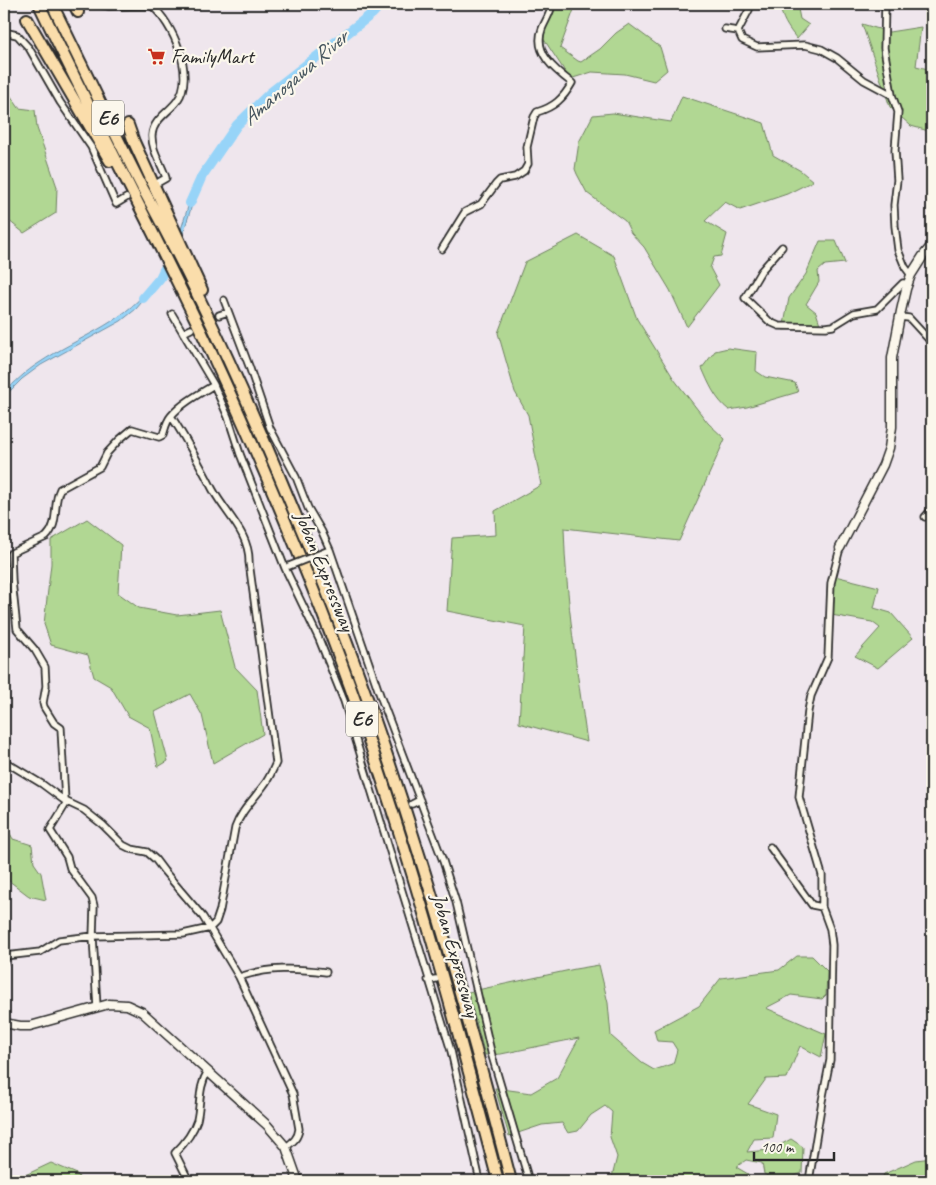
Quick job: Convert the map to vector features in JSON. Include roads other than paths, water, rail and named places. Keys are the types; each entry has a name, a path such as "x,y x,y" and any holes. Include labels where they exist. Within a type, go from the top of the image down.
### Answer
{"highway":[{"name":"Joban Expressway","path":"39,4 128,194 174,276 270,486 310,583 370,742 410,864 443,974 498,1181"},
{"name":"Joban Expressway","path":"52,4 184,259 270,453 314,559 381,736 422,858 511,1181"},
{"path":"27,19 128,194"},
{"path":"128,125 168,227"}],"street":[{"path":"99,4 109,6 150,5 155,8 171,32 183,60 184,78 181,95 158,122 152,133 156,152 166,178 159,182"},
{"path":"442,249 465,212 481,204 500,180 516,177 524,171 528,164 527,147 534,117 537,112 549,108 560,101 572,83 553,67 543,54 540,45 541,31 552,4"},
{"path":"738,31 749,10 750,4"},
{"path":"885,4 884,48 892,95 898,112 897,180 894,205 895,226 898,250 911,276"},
{"path":"725,30 738,31"},
{"path":"738,31 742,40 757,47 805,45 821,49 837,58 864,80 892,95"},
{"path":"4,32 17,35 29,48 60,102 91,147 116,204 128,194"},
{"path":"810,1181 830,1060 832,945 830,929 822,907 822,875 800,797 808,711 811,696 828,657 831,583 840,548 883,464 889,448 892,427 892,358 908,284 923,256 932,245"},
{"path":"782,247 762,271 745,298 770,322 779,326 833,326 854,313 877,308 903,283 908,284"},
{"path":"224,300 270,428 296,477 308,508 322,532 381,698 443,861 456,902 492,1056 529,1181"},
{"path":"219,315 228,312"},
{"path":"172,314 214,385 286,567 319,639 344,701 383,818 428,980 451,1051 480,1181"},
{"path":"900,316 909,318 932,343"},
{"path":"183,333 191,329"},
{"path":"98,1007 93,936 94,906 92,898 70,868 67,858 50,830 66,801 61,728 54,723 44,707 45,667 35,650 17,629 11,553 33,544 49,533 54,525 60,489 100,468 107,453 132,429 159,437 163,435 171,416 187,402 214,385"},
{"path":"4,958 40,952 59,940 93,936 183,934 210,928 216,922 220,910 235,828 239,818 265,784 276,764 247,544 233,519 214,492 171,416"},
{"path":"925,517 932,509"},
{"path":"286,567 329,550"},
{"path":"4,761 66,801 84,810 123,845 131,849 147,852 155,858 164,872 203,916 239,977 293,1094 299,1129 294,1141 286,1147"},
{"path":"412,804 420,800"},
{"path":"770,847 812,906 822,907"},
{"path":"239,977 254,972 279,968 300,968 326,972"},
{"path":"465,972 471,969"},
{"path":"428,980 436,979"},
{"path":"4,1023 30,1026 109,1004 127,1005 142,1012 267,1125 286,1147 298,1181"},
{"path":"190,1181 175,1153 187,1140 197,1121 198,1100 203,1079 208,1071"}],"water":[{"path":"193,190 196,192 183,234 161,279 159,278 180,233"},
{"path":"151,287 153,289 136,309 121,321 41,365 22,379 4,397 4,393 30,370 54,353 112,321 138,301"}],"waterway":[{"name":"Amanogawa River","path":"190,203 202,176 237,125 270,93 373,13 381,4"},
{"name":"Amanogawa River","path":"143,298 160,278 165,268"}],"tunnel":[{"path":"385,817 412,804"},
{"path":"440,978 465,972"}],"place":[{"name":"FamilyMart","path":"157,56"}]}
